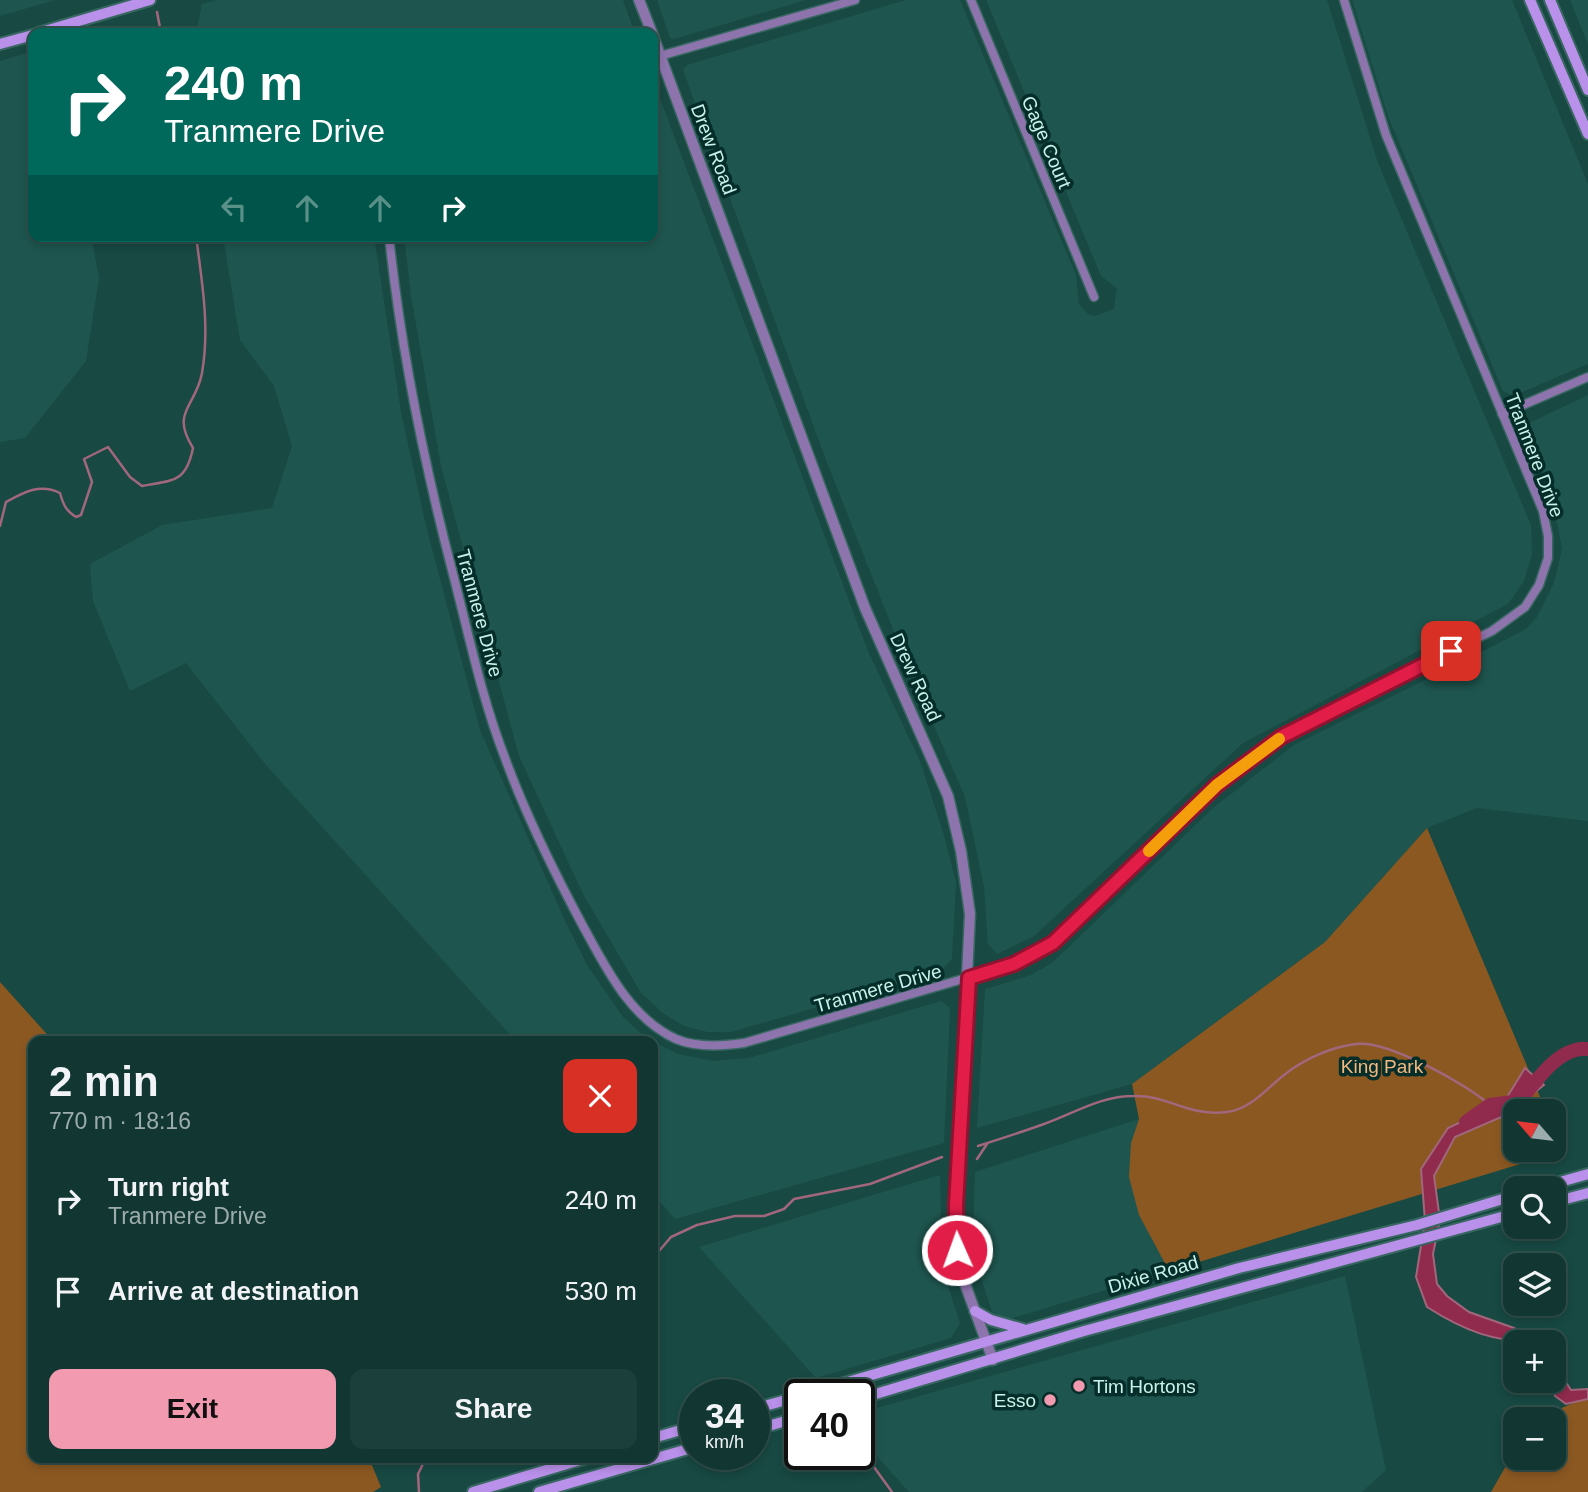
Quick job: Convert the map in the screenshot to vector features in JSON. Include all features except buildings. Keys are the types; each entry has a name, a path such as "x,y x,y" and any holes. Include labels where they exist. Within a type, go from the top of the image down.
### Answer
{"main road":[{"path":"56,28 150,0"},
{"path":"1531,0 1588,134"},
{"path":"1550,0 1588,90"},
{"path":"0,44 28,36"},
{"path":"1566,1180 1588,1174"},
{"path":"1566,1199 1588,1193"},
{"name":"Dixie Road","path":"856,1379 1239,1268 1417,1225 1503,1199"},
{"name":"Dixie Road","path":"875,1394 1084,1331 1503,1217"},
{"path":"975,1311 991,1320 1026,1329"},
{"path":"658,1437 679,1431"},
{"path":"658,1458 679,1452"},
{"path":"474,1492 570,1463"},
{"path":"539,1492 640,1463"}],"street":[{"name":"Drew Road","path":"639,0 649,28"},
{"path":"658,57 855,0"},
{"name":"Gage Court","path":"971,0 1094,297"},
{"name":"Tranmere Drive","path":"390,242 405,354 426,468 504,758 539,838 592,941 622,991 647,1018 677,1039 722,1046 744,1043 1014,964 1053,943 1217,785 1281,737 1492,631 1525,607 1539,585 1548,558 1548,536 1543,511 1386,135 1344,0"},
{"name":"Drew Road","path":"658,60 865,608 948,796 961,851 970,914 956,1216 957,1252 992,1360"},
{"path":"1503,414 1588,377"}],"shaded area":[{"path":"0,0 55,0 0,16"},
{"path":"216,0 623,0 633,28 197,28 202,4"},
{"path":"657,0 806,0 674,39 670,38"},
{"path":"906,0 960,0 1076,275 1079,304 1088,314 1095,316 1114,309 1117,288 1101,276 986,0 1327,0 1378,163 1531,525 1532,554 1524,581 1508,604 1243,743 1034,936 997,954 988,944 984,887 965,797 904,657 826,460 683,70 687,65"},
{"path":"1352,0 1512,0 1588,184 1588,364 1513,396 1503,391 1388,116"},
{"path":"1570,0 1588,0 1588,44"},
{"path":"28,53 28,242 92,242 99,278 86,361 25,438 0,442 0,61"},
{"path":"658,93 868,651 920,761 943,832 956,882 952,959 940,972 731,1032 707,1032 684,1026 664,1014 641,993 583,894 519,756 441,466 411,296 405,242 658,242"},
{"path":"224,242 375,242 401,412 426,526 480,730 587,965 623,1017 644,1036 511,1036 266,765 186,663 130,691 93,601 90,564 162,525 272,508 292,446 274,386 240,340"},
{"path":"1588,395 1588,821 1477,808 1427,828 1325,942 1132,1084 977,1128 985,989 1031,975 1052,963 1213,808 1294,745 1526,629 1537,617 1554,583 1562,549 1552,495 1521,427"},
{"path":"941,1001 950,1008 944,1143 675,1219 658,1200 658,1044 678,1054 714,1061 749,1058"},
{"path":"1525,1068 1544,1085 1526,1099 1506,1099"},
{"path":"1503,1102 1503,1116 1455,1137 1434,1176 1440,1220 1433,1254 1437,1284 1447,1296 1469,1312 1518,1330 1503,1330 1503,1339 1468,1329 1427,1307 1416,1277 1425,1221 1421,1169 1448,1128"},
{"path":"1139,1119 1131,1143 1139,1215 1169,1271 1009,1319 992,1312 979,1271 973,1232 975,1172"},
{"path":"940,1175 942,1268 960,1323 951,1338 816,1378 699,1247"},
{"path":"1345,1276 1386,1470 1362,1492 909,1492 875,1454 875,1408"},
{"path":"1566,1382 1571,1390 1588,1389 1588,1399 1566,1404 1554,1393 1566,1393"}],"green space":[{"name":"King Park","path":"1427,828 1541,1099 1503,1099 1503,1162 1527,1162 1169,1271 1139,1215 1129,1177 1131,1143 1139,1119 1132,1084 1325,942"},
{"path":"0,982 49,1036 28,1036 28,1463 371,1463 381,1487 373,1492 0,1492"},
{"path":"1588,1397 1588,1492 1491,1492 1504,1470 1566,1470 1564,1407"}],"waterway":[{"path":"157,12 160,28"},
{"path":"0,526 6,502 39,489 60,493 70,512 76,517 81,515 92,482 84,459 108,447 130,477 142,486 170,481 182,474 193,448 187,436 184,417 199,384 204,356 204,304 197,242"},
{"path":"978,1146 1099,1102 1122,1097 1146,1097 1213,1113 1236,1110 1251,1103 1284,1075 1309,1059 1356,1044 1387,1049 1426,1065 1490,1105"},
{"path":"1466,1122 1490,1105 1520,1101 1558,1059 1567,1053 1588,1049"},
{"path":"977,1159 987,1144"},
{"path":"658,1252 671,1237 697,1225 735,1216 764,1216 784,1209 794,1199 870,1184 942,1157"},
{"path":"419,1492 418,1474 424,1463"},
{"path":"875,1468 892,1492"}],"slow traffic":[{"path":"1149,851 1217,785 1279,739"}],"place":[{"name":"Tim Hortons","path":"1079,1386"},
{"name":"Esso","path":"1050,1400"}],"route":[{"path":"957,1250 956,1205 969,978 1014,964 1053,943 1217,785 1281,737 1451,651"}]}
